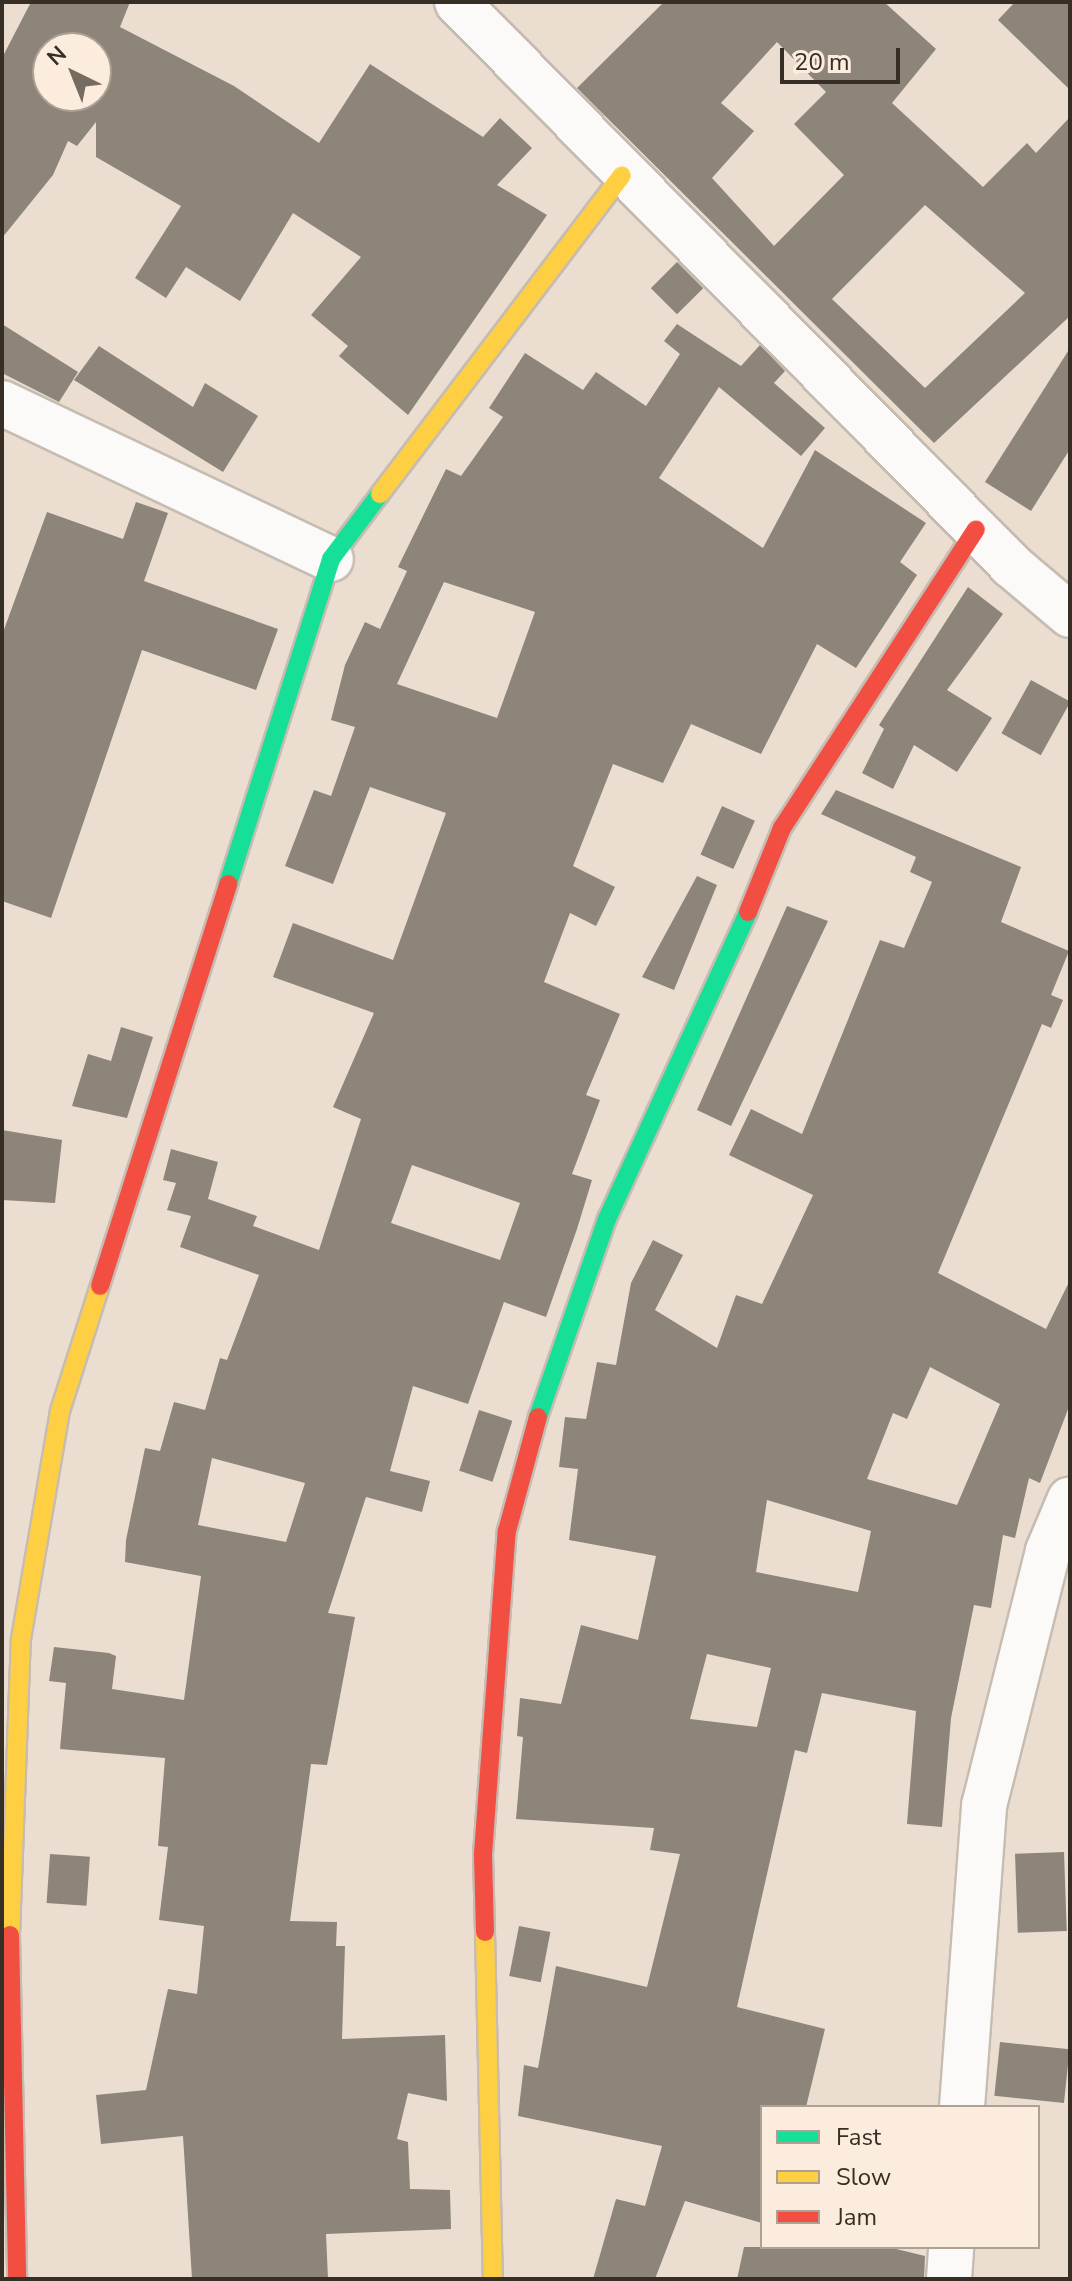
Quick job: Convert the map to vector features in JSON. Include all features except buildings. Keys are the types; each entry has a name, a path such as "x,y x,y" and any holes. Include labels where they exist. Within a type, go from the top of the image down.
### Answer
{"street":[{"path":"457,2 622,175 976,529 1070,615"},
{"path":"17,2279 10,1939 21,1639 58,1426 331,559 622,175"},
{"path":"2,403 331,559"},
{"path":"493,2279 483,1854 507,1531 544,1397 607,1219 727,966 782,828 976,529"},
{"path":"962,2105 984,1806 1048,1551 1070,1499"},
{"path":"949,2279 951,2249"}],"traffic: fast":[{"path":"228,884 331,559 380,494"},
{"path":"538,1417 607,1219 748,912"}],"traffic: slow":[{"path":"380,494 622,175"},
{"path":"10,1935 21,1639 60,1411 100,1286"},
{"path":"485,1932 493,2279"}],"traffic: jam":[{"path":"748,912 782,828 976,529"},
{"path":"100,1286 228,884"},
{"path":"485,1932 483,1854 507,1531 538,1417"},
{"path":"10,1935 17,2279"}]}
